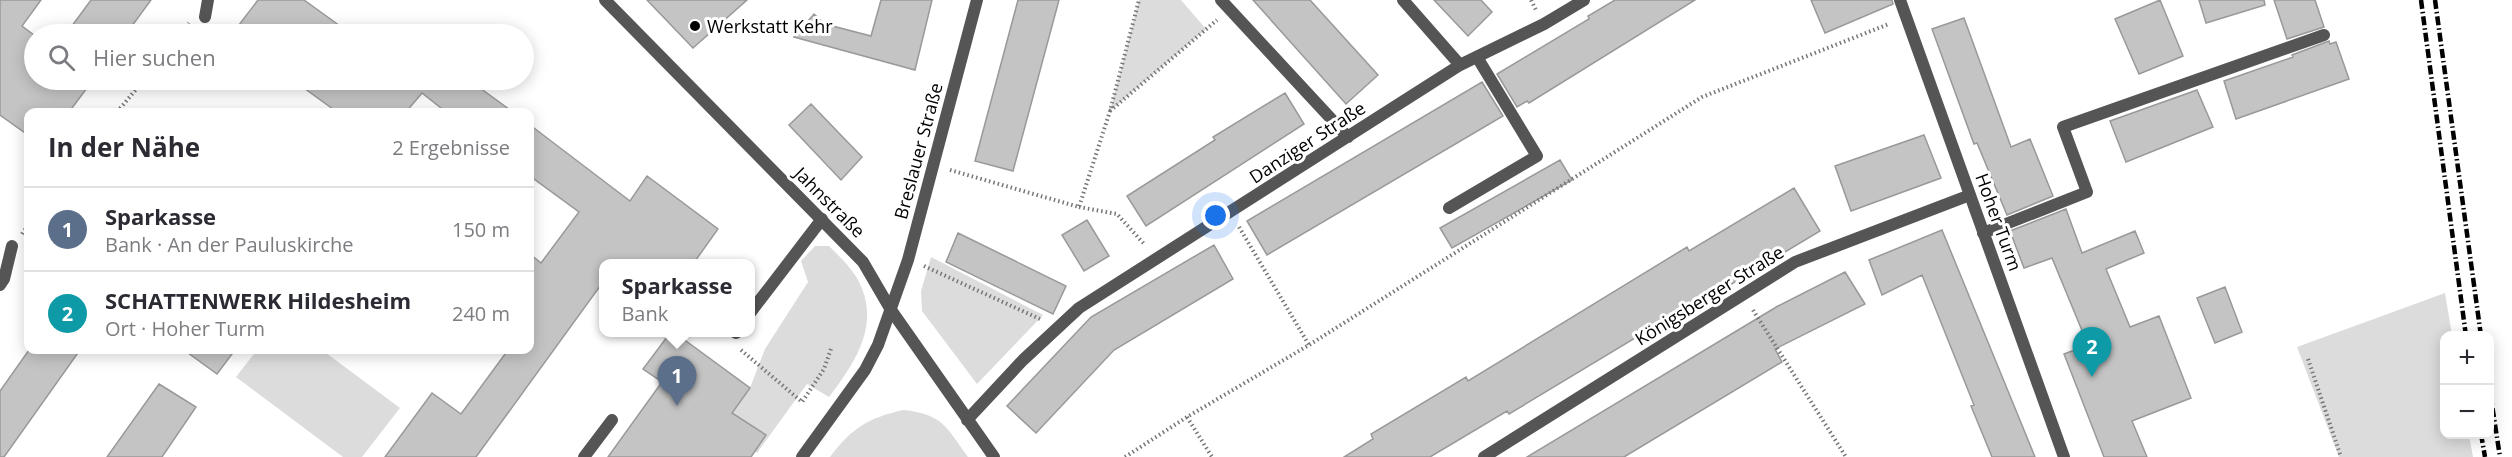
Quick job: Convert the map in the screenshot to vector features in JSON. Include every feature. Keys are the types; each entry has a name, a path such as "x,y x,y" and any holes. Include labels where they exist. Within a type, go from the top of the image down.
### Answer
{"street":[{"path":"205,17 208,0"},
{"name":"Jahnstraße","path":"605,0 863,262 891,310 994,457"},
{"name":"Breslauer Straße","path":"802,457 865,370 878,345 908,260 977,0"},
{"path":"1403,0 1461,65"},
{"name":"Danziger Straße","path":"967,420 1057,327 1079,308 1158,260 1461,65 1544,24 1584,0"},
{"name":"Hoher Turm","path":"1900,0 2064,457"},
{"path":"1225,5 1348,137"},
{"path":"1983,233 2087,192 2063,127 2324,35"},
{"path":"1449,208 1537,156 1477,57"},
{"name":"Königsberger Straße","path":"1484,457 1795,262 1970,195"},
{"path":"755,306 822,219"},
{"path":"0,285 4,279 12,246"},
{"path":"584,457 612,420"}],"path":[{"path":"1079,207 1110,111 1139,0"},
{"path":"1110,111 1225,5"},
{"path":"1125,457 1187,417 1310,345 1702,97 1906,17"},
{"path":"120,108 136,90"},
{"path":"932,165 1079,207 1117,214 1158,260"},
{"path":"1231,213 1310,345"},
{"path":"919,264 1057,327"},
{"path":"1743,294 1846,457"},
{"path":"737,337 739,348 746,357 802,402 824,369 831,349"},
{"path":"2308,359 2341,457"},
{"path":"1187,417 1212,457"}],"shaded area":[{"path":"1139,0 1181,0 1206,29 1110,111"},
{"path":"815,246 829,246 856,277 865,298 866,329 855,357 829,397 807,384 757,453 722,428 750,388 765,349 808,282 801,261"},
{"path":"931,257 1043,315 977,384 922,311 921,291"},
{"path":"2445,293 2451,331 2440,331 2440,439 2470,439 2473,457 2339,457 2297,347"},
{"path":"254,354 327,354 400,408 362,457 343,457 236,377"},
{"path":"903,410 927,415 942,424 968,457 830,457 854,431 870,421"}],"building":[{"path":"0,0 41,0 22,26 24,28 24,90 86,90 72,108 24,108 24,132 0,115"},
{"path":"91,0 151,0 133,24 73,24"},
{"path":"258,0 304,0 337,24 240,24"},
{"name":"Werkstatt Kehr","path":"647,0 747,0 693,48"},
{"path":"881,0 932,0 915,70 794,37 814,14 825,24 871,36"},
{"path":"1018,0 1059,0 1013,171 975,161"},
{"path":"1253,0 1310,0 1378,75 1346,104"},
{"path":"1434,0 1481,0 1492,12 1468,36"},
{"path":"1615,0 1695,0 1529,103 1527,101 1517,107 1497,74 1589,19 1588,16"},
{"path":"1811,0 1892,0 1893,4 1825,33"},
{"path":"2160,0 2183,56 2139,74 2115,19"},
{"path":"2199,0 2264,0 2265,5 2206,23"},
{"path":"2274,0 2315,0 2324,27 2287,39"},
{"path":"1964,18 2011,147 2030,139 2053,196 2007,215 1977,143 1974,144 1932,29"},
{"path":"2329,41 2330,44 2336,42 2349,79 2236,119 2224,81 2293,57 2292,55"},
{"path":"1482,82 1503,116 1267,255 1247,221"},
{"path":"307,90 483,90 508,108 441,108 422,93 409,108 332,108"},
{"path":"2197,90 2213,127 2126,162 2110,121"},
{"path":"1285,93 1304,124 1146,226 1127,196 1215,140 1213,137"},
{"path":"811,104 862,157 841,180 789,125"},
{"path":"534,128 630,201 647,176 718,229 697,259 599,259 599,288 476,457 385,457 432,393 461,414 505,354 534,354 534,257 541,263 579,212 534,179"},
{"path":"1924,135 1941,178 1851,211 1835,166"},
{"path":"1560,160 1572,180 1452,248 1440,228"},
{"path":"1794,188 1820,231 1725,288 1723,285 1509,414 1507,411 1430,457 1344,457 1373,439 1371,434 1466,377 1468,381 1687,247 1689,251"},
{"path":"2066,209 2082,253 2135,231 2144,253 2106,269 2130,327 2159,316 2191,398 2132,421 2147,457 2104,457 2064,354 2088,345 2052,258 2024,268 2010,231"},
{"path":"1087,220 1109,256 1084,271 1062,235"},
{"path":"1942,230 2035,457 1992,457 1971,406 1974,405 1922,275 1882,295 1869,260"},
{"path":"958,233 1066,286 1053,314 946,262"},
{"path":"1214,245 1233,279 1114,350 1036,433 1007,406 1091,317"},
{"path":"1845,272 1865,304 1775,349 1782,362 1624,457 1527,457 1778,306"},
{"path":"2225,287 2242,332 2215,343 2197,298"},
{"path":"667,337 680,337 750,388 732,413 766,435 751,457 608,457 662,382 643,369"},
{"path":"26,354 77,354 4,457 0,457 0,391"},
{"path":"190,354 232,354 217,374"},
{"path":"159,384 196,407 162,457 107,457"}],"railway":[{"path":"2421,0 2465,331"},
{"path":"2435,0 2480,331"},
{"path":"2494,418 2500,457"},
{"path":"2482,439 2485,457"}],"place":[{"name":"Werkstatt Kehr","path":"695,26"},
{"name":"SCHATTENWERK Hildesheim","path":"2092,377"},
{"name":"Sparkasse","path":"677,406"}]}
